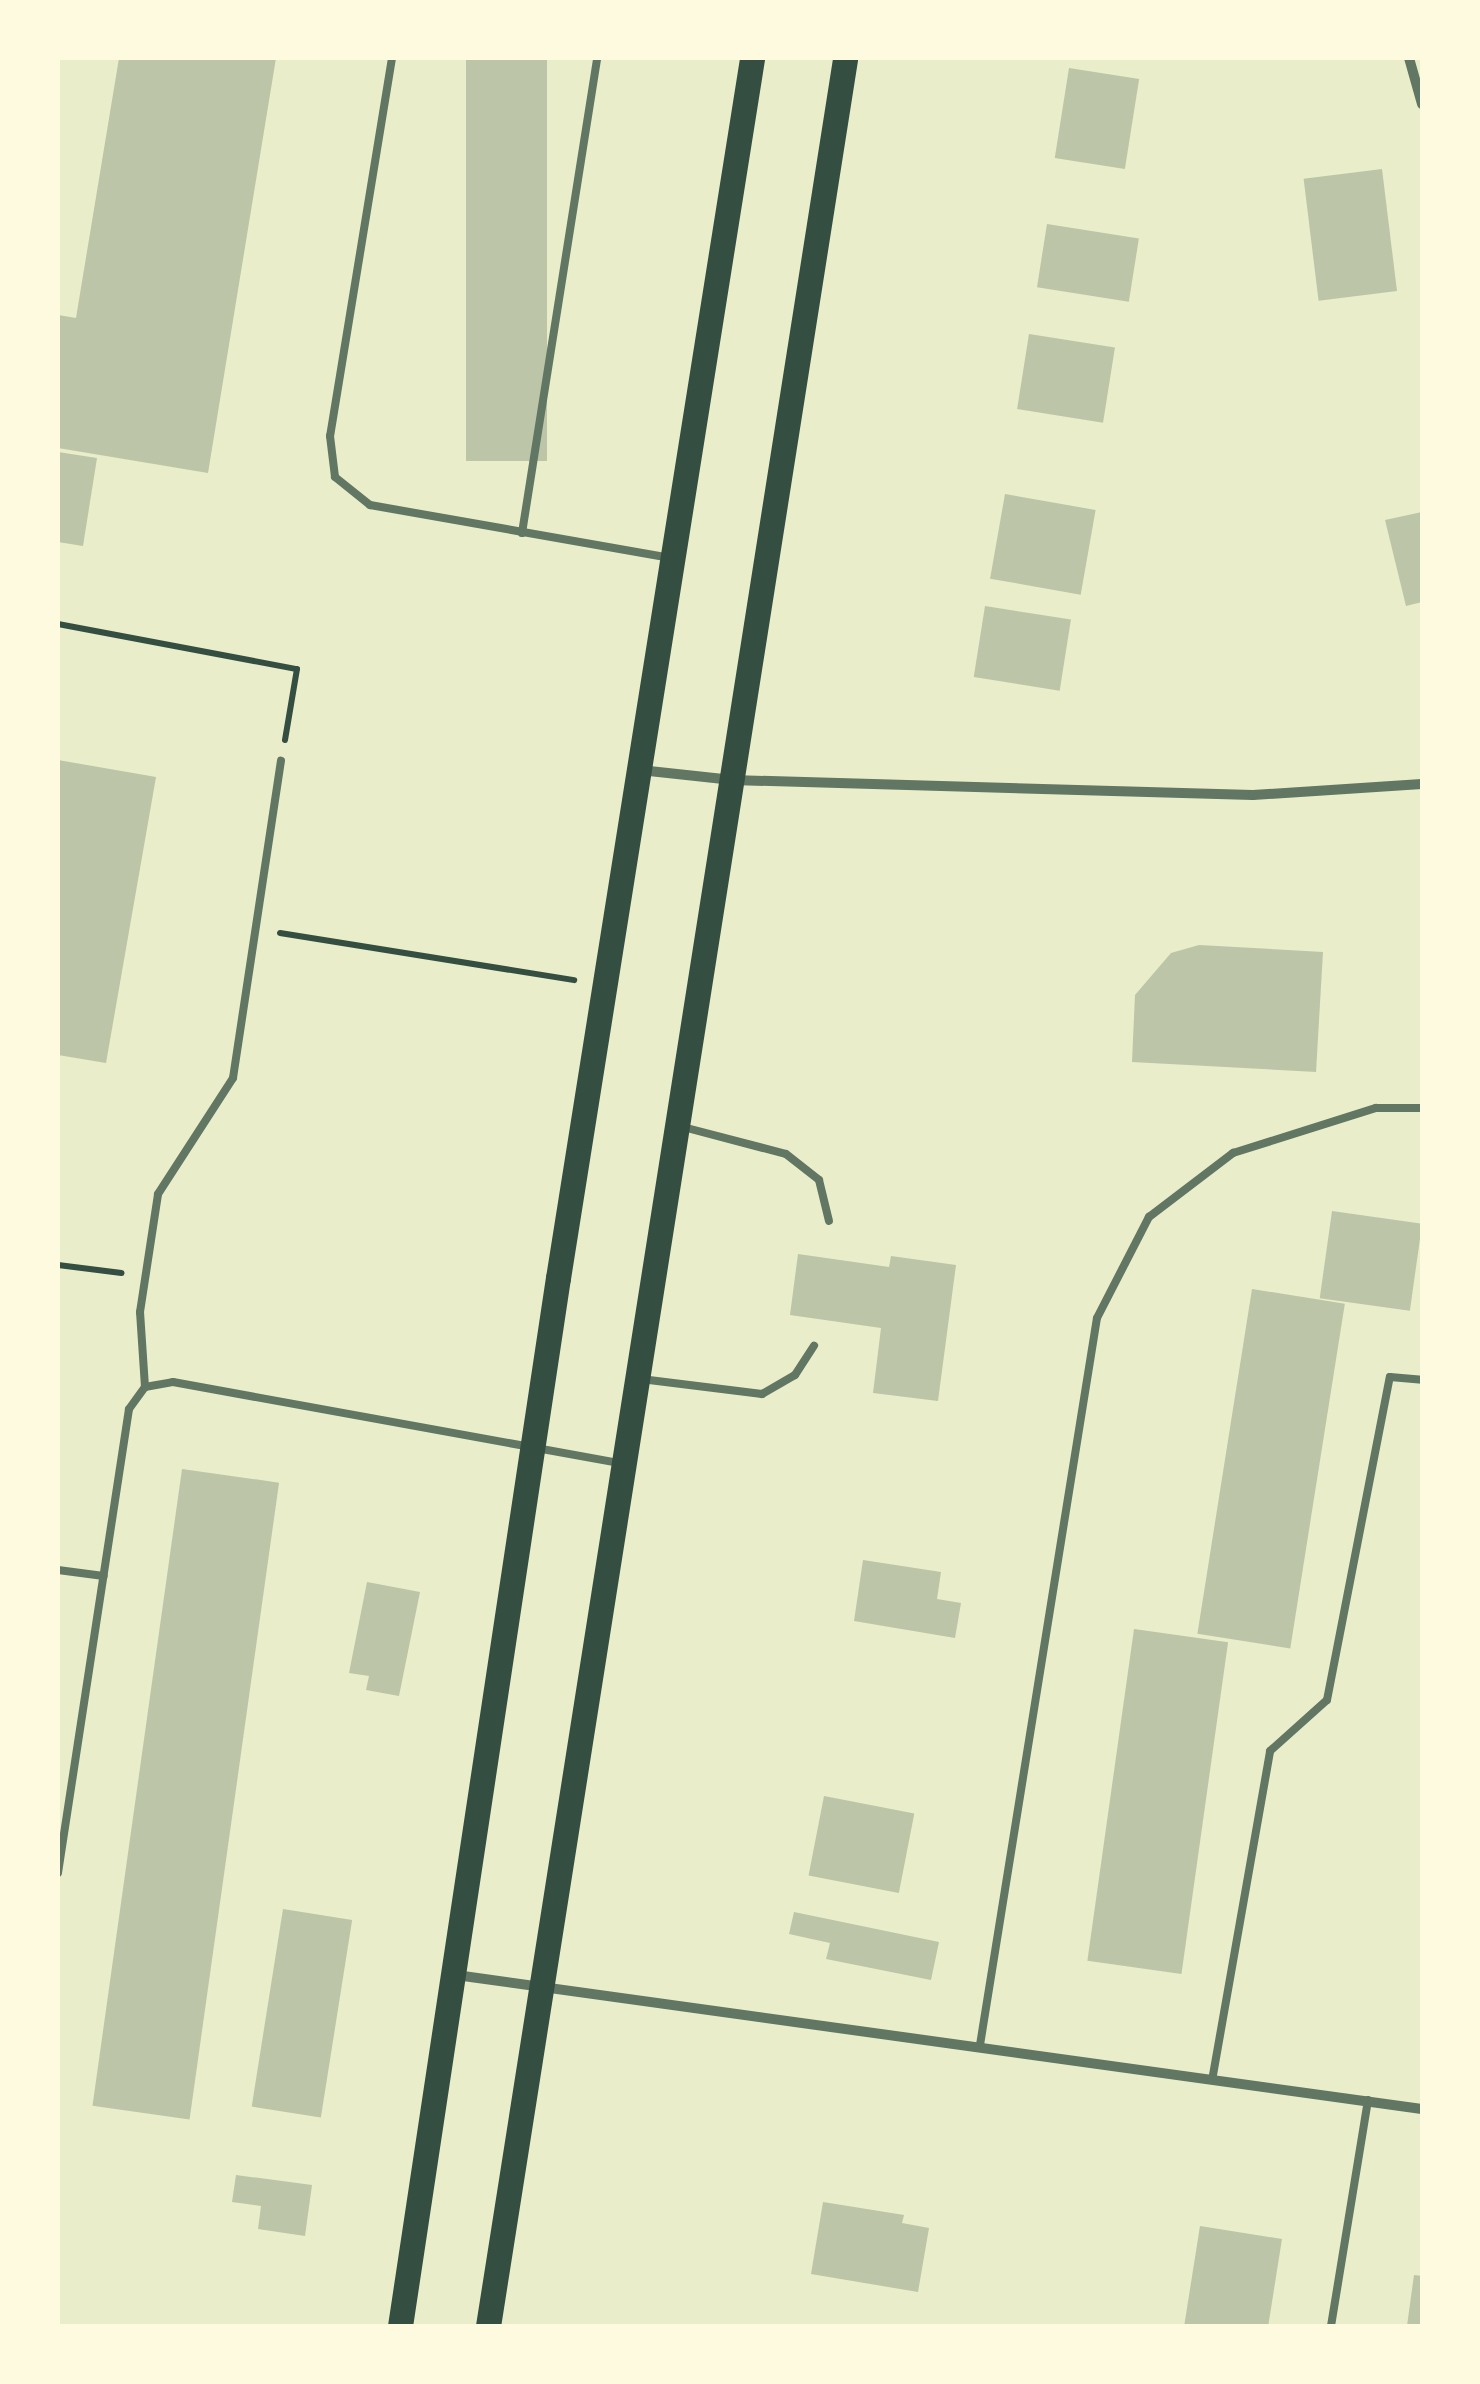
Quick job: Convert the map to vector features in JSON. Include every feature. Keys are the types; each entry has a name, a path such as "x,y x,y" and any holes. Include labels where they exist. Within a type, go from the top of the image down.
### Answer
{"main road":[{"path":"400,2326 532,1449 752,58"},
{"path":"488,2326 620,1462 637,1378 844,58"}],"street":[{"path":"1409,58 1422,104"},
{"path":"639,770 732,780 1253,794 1422,784"},
{"path":"454,1974 1213,2075 1422,2109"}],"lane":[{"path":"392,58 330,436 334,477 370,505 673,558"},
{"path":"522,533 597,58"},
{"path":"58,1873 129,1409 145,1387 140,1312 158,1194 233,1078 281,761"},
{"path":"980,2046 1097,1318 1149,1217 1232,1153 1376,1108 1422,1108"},
{"path":"677,1126 786,1154 819,1180 829,1221"},
{"path":"637,1378 762,1394 795,1374 814,1346"},
{"path":"1213,2075 1270,1751 1327,1700 1390,1377 1422,1380"},
{"path":"145,1387 174,1382 620,1462"},
{"path":"58,1570 104,1576"},
{"path":"1331,2326 1368,2100"}],"path":[{"path":"58,624 297,669 281,761"},
{"path":"256,929 604,987"},
{"path":"58,1264 147,1277"}],"building":[{"path":"119,58 276,58 208,473 58,448 58,315 76,318"},
{"path":"466,58 547,58 547,461 466,461"},
{"path":"1069,68 1139,79 1125,169 1055,158"},
{"path":"1382,169 1397,291 1319,301 1304,179"},
{"path":"1047,224 1139,239 1129,302 1037,287"},
{"path":"1029,334 1115,348 1103,423 1017,409"},
{"path":"58,452 97,458 83,546 58,542"},
{"path":"1005,494 1096,510 1081,595 990,579"},
{"path":"1422,512 1422,602 1406,606 1385,520"},
{"path":"985,606 1071,620 1060,691 974,677"},
{"path":"58,760 156,777 106,1063 58,1055"},
{"path":"1199,945 1323,952 1316,1072 1132,1062 1135,995 1171,953"},
{"path":"1332,1211 1422,1224 1410,1311 1320,1298"},
{"path":"798,1254 889,1267 891,1256 956,1265 938,1401 873,1393 881,1328 790,1315"},
{"path":"1252,1289 1345,1304 1290,1648 1197,1634"},
{"path":"182,1469 279,1483 190,2119 93,2106"},
{"path":"863,1560 941,1572 937,1599 961,1603 955,1638 854,1621"},
{"path":"367,1582 420,1592 399,1696 366,1690 369,1676 349,1673"},
{"path":"1134,1629 1228,1642 1181,1974 1087,1961"},
{"path":"824,1796 914,1814 899,1893 809,1876"},
{"path":"283,1909 352,1920 321,2117 252,2107"},
{"path":"794,1912 939,1942 931,1980 826,1959 830,1943 789,1934"},
{"path":"236,2175 312,2185 305,2236 258,2229 261,2206 232,2202"},
{"path":"823,2202 904,2215 902,2223 929,2228 918,2292 811,2274"},
{"path":"1200,2226 1282,2239 1268,2326 1184,2326"},
{"path":"1414,2275 1422,2276 1422,2326 1407,2326"}]}
